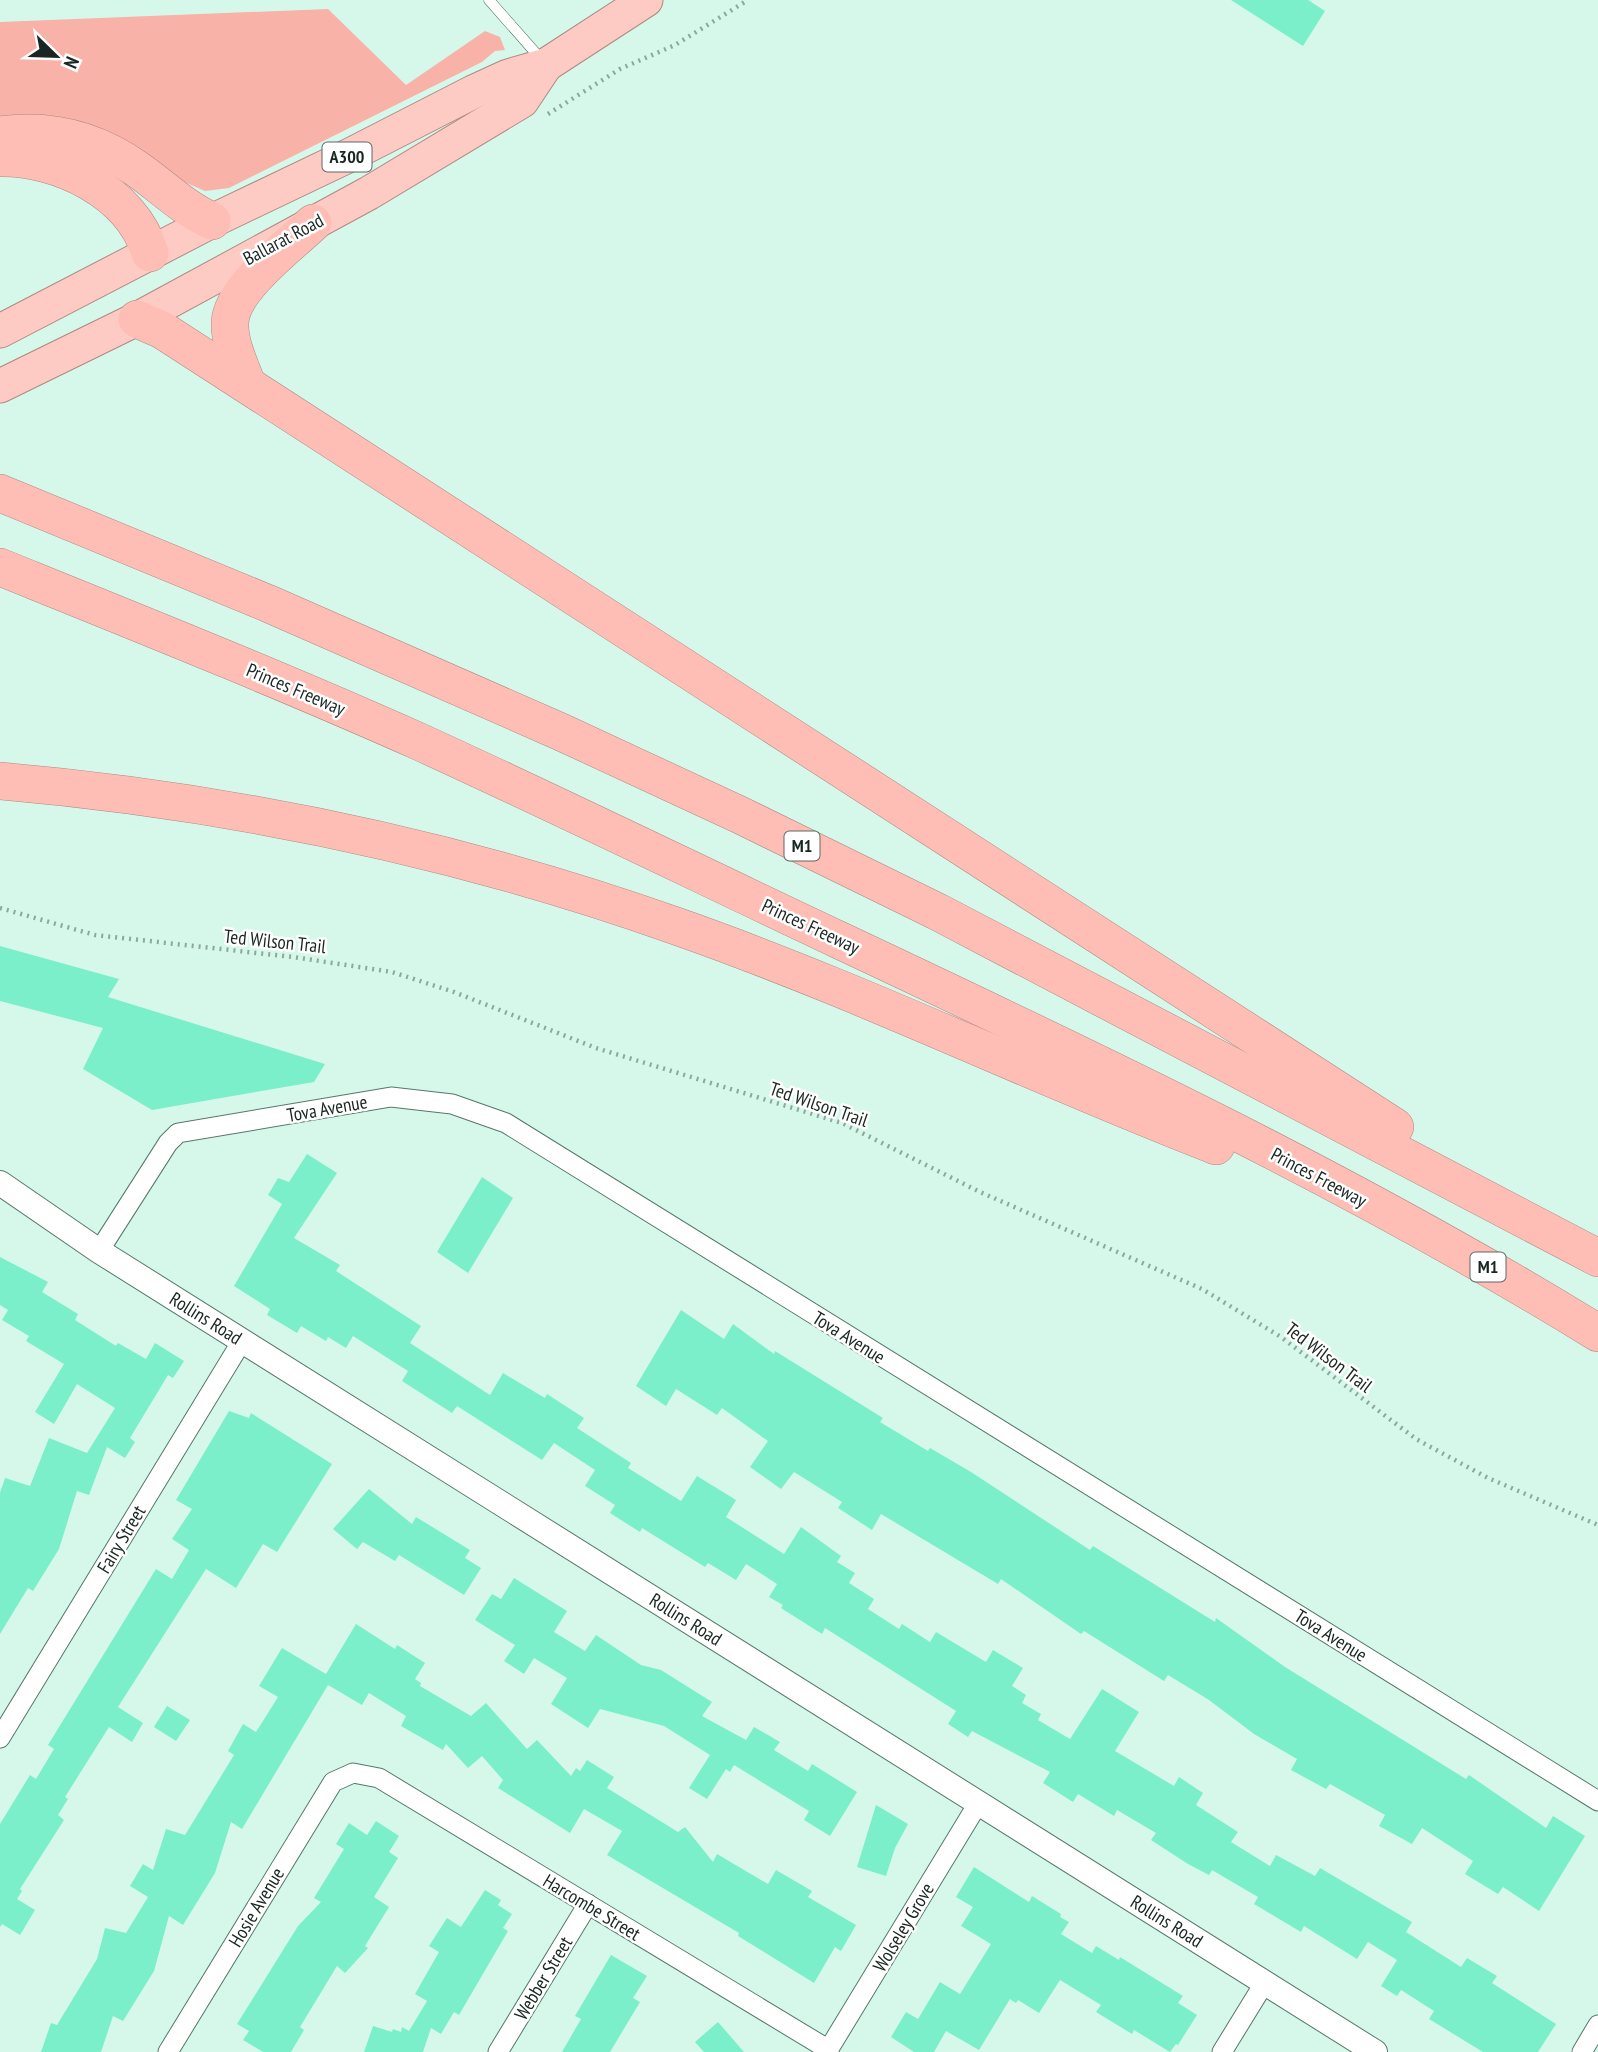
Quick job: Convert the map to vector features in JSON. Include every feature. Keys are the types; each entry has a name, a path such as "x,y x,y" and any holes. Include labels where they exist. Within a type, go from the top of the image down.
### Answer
{"highway":[{"name":"Ballarat Road","path":"0,331 212,220 508,76 546,65 646,0"},
{"name":"Ballarat Road","path":"0,386 137,318 313,223 522,101 546,65"},
{"path":"0,135 34,132 67,135 103,149 137,168 193,212 212,220"},
{"path":"0,158 20,158 71,172 87,181 128,215 144,237 150,253 148,275 137,318 162,330 247,384 1589,1252"},
{"path":"247,384 231,336 233,308 249,284 313,223"},
{"name":"M1","path":"0,493 267,603 561,732 740,815 938,912 1589,1252"},
{"name":"Princes Freeway","path":"0,567 159,631 419,742 1139,1083 1501,1273 1598,1333"},
{"path":"3,781 286,821 385,842 573,891 677,926 785,968 1145,1119 1374,1206"}],"street":[{"name":"Tova Avenue","path":"99,1251 168,1143 178,1133 391,1097 452,1104 506,1124 1598,1801"},
{"name":"Rollins Road","path":"0,1183 99,1251 1375,2052"},
{"name":"Fairy Street","path":"0,1738 242,1341"},
{"name":"Harcombe Street","path":"353,1773 379,1778 828,2051"},
{"name":"Hosie Avenue","path":"169,2052 332,1782 353,1773"},
{"name":"Wolseley Grove","path":"828,2051 979,1802"},
{"name":"Webber Street","path":"498,2052 588,1904"},
{"path":"1223,2052 1265,1982"},
{"path":"1582,2052 1598,2025"}],"lane":[{"path":"489,0 546,65"}],"path":[{"name":"Ted Wilson Trail","path":"0,908 95,934 293,957 392,972 454,992 596,1048 842,1123 980,1192 1202,1289 1281,1337 1382,1415 1440,1453 1488,1478 1598,1525"}],"shaded area":[{"path":"328,9 406,85 485,31 500,37 505,50 495,51 482,62 229,188 205,191 182,181 0,123 0,22"}],"building":[{"path":"1231,0 1308,0 1325,11 1303,46"},
{"path":"0,946 119,979 108,997 325,1064 314,1082 152,1110 83,1069 103,1028 0,1001"},
{"path":"307,1154 337,1173 294,1238 340,1265 336,1271 421,1326 410,1343 490,1395 503,1373 545,1398 547,1394 584,1418 577,1428 631,1463 628,1468 681,1501 697,1476 736,1500 726,1517 784,1554 801,1527 841,1556 837,1562 855,1573 849,1583 874,1599 868,1609 899,1629 902,1624 930,1642 936,1632 986,1662 993,1650 1023,1668 1012,1686 1026,1695 1022,1703 1041,1714 1038,1720 1070,1739 1102,1689 1139,1712 1115,1751 1174,1786 1179,1777 1203,1793 1196,1805 1238,1832 1231,1842 1270,1866 1276,1855 1315,1876 1320,1868 1412,1922 1406,1932 1461,1967 1467,1958 1497,1976 1492,1983 1556,2024 1538,2052 1483,2052 1429,2019 1434,2011 1401,1990 1397,1996 1381,1986 1397,1960 1368,1942 1357,1959 1304,1926 1301,1932 1254,1904 1258,1897 1212,1870 1209,1875 1188,1864 1151,1840 1156,1833 1117,1810 1114,1816 1078,1794 1073,1802 1043,1783 1050,1772 972,1731 968,1737 948,1724 956,1711 825,1628 822,1634 781,1608 783,1605 769,1597 777,1584 746,1564 736,1580 708,1563 705,1567 642,1528 640,1532 610,1513 615,1505 585,1486 595,1470 554,1443 542,1460 457,1406 452,1413 402,1381 408,1371 353,1336 346,1348 328,1337 326,1341 301,1326 297,1333 267,1315 270,1309 234,1286 282,1204 268,1195 278,1178 289,1182"},
{"path":"482,1177 513,1198 468,1273 437,1252"},
{"path":"0,1257 48,1282 42,1292 78,1314 75,1320 116,1346 118,1343 146,1359 155,1343 184,1361 173,1378 168,1375 130,1438 135,1442 125,1458 107,1447 89,1495 77,1491 59,1549 33,1591 28,1588 0,1634 0,1493 5,1478 30,1486 49,1438 87,1453 115,1408 77,1384 54,1424 35,1412 64,1364 26,1341 29,1336 2,1320 8,1310 0,1305"},
{"path":"681,1310 724,1339 733,1324 774,1354 775,1351 883,1418 880,1422 928,1451 930,1448 971,1472 1090,1550 1093,1546 1215,1622 1216,1618 1285,1667 1466,1779 1469,1775 1546,1828 1553,1816 1585,1836 1539,1911 1503,1887 1498,1894 1465,1874 1473,1861 1422,1828 1412,1844 1379,1826 1385,1815 1330,1784 1326,1789 1291,1770 1297,1759 1254,1734 1209,1700 1168,1675 1164,1681 1084,1631 1081,1634 1001,1579 998,1584 881,1514 872,1530 838,1508 842,1502 794,1472 781,1489 750,1467 768,1441 722,1408 717,1415 676,1389 666,1406 636,1386"},
{"path":"229,1411 249,1418 251,1413 332,1464 277,1552 263,1544 236,1588 206,1569 118,1707 143,1723 132,1742 109,1727 65,1797 68,1799 58,1815 64,1820 20,1889 22,1891 17,1899 35,1910 20,1935 2,1924 0,1927 0,1824 30,1775 36,1779 54,1749 48,1745 156,1569 172,1579 189,1550 172,1539 192,1509 176,1500"},
{"path":"369,1489 412,1524 416,1517 470,1550 465,1558 481,1568 464,1595 399,1555 395,1561 363,1542 357,1549 333,1529"},
{"path":"514,1578 567,1611 554,1632 585,1651 596,1635 641,1665 661,1670 712,1702 702,1716 746,1740 754,1727 780,1742 774,1750 808,1771 812,1764 857,1792 830,1836 804,1820 809,1811 734,1765 730,1772 726,1769 707,1799 689,1788 710,1755 664,1726 600,1709 588,1728 551,1704 567,1678 534,1658 524,1674 504,1661 515,1645 475,1620 492,1594 501,1599"},
{"path":"356,1624 395,1649 397,1645 425,1663 415,1679 421,1683 420,1686 471,1716 486,1703 527,1749 537,1740 571,1776 576,1768 580,1771 587,1760 614,1777 607,1788 678,1832 685,1827 713,1862 717,1854 768,1884 776,1870 812,1891 808,1897 856,1925 841,1951 835,1947 814,1983 738,1936 739,1933 607,1855 622,1831 584,1809 570,1833 498,1788 503,1780 482,1756 468,1768 446,1744 443,1750 401,1726 406,1716 369,1693 362,1705 328,1685 242,1829 231,1822 215,1873 183,1925 169,1916 154,1971 123,2021 113,2016 101,2052 41,2052 51,2023 57,2025 97,1959 105,1928 126,1933 148,1897 130,1886 143,1864 153,1870 166,1829 185,1835 234,1755 228,1751 243,1724 256,1732 278,1697 259,1686 282,1648 326,1674"},
{"path":"167,1706 190,1720 176,1741 154,1727"},
{"path":"876,1805 908,1824 895,1848 886,1876 857,1867"},
{"path":"376,1821 399,1836 389,1852 398,1858 374,1897 389,1907 365,1946 368,1948 345,1973 337,1966 300,2027 304,2030 291,2052 263,2052 243,2040 249,2031 237,2024 298,1926 321,1902 314,1898 344,1849 336,1844 349,1823 367,1835"},
{"path":"974,1867 1029,1902 1032,1896 1061,1914 1060,1917 1069,1922 1061,1934 1092,1953 1096,1946 1119,1960 1120,1957 1183,1996 1178,2003 1197,2015 1178,2045 1170,2052 1134,2030 1132,2034 1096,2012 1101,2005 1060,1980 1039,2013 1018,2000 1016,2003 1010,1999 979,2050 946,2031 934,2052 914,2052 891,2037 906,2012 918,2019 940,1982 960,1994 991,1944 961,1926 973,1907 956,1897"},
{"path":"485,1890 501,1900 498,1905 512,1914 503,1928 508,1931 459,2015 454,2012 441,2034 431,2028 423,2052 364,2052 373,2026 392,2032 393,2029 401,2032 402,2027 409,2031 427,2001 415,1994 439,1952 429,1946 447,1918 461,1927"},
{"path":"611,1955 647,1976 633,1998 640,2002 610,2052 562,2052 581,2019 575,2016"},
{"path":"718,2022 744,2052 704,2052 695,2042"}]}
